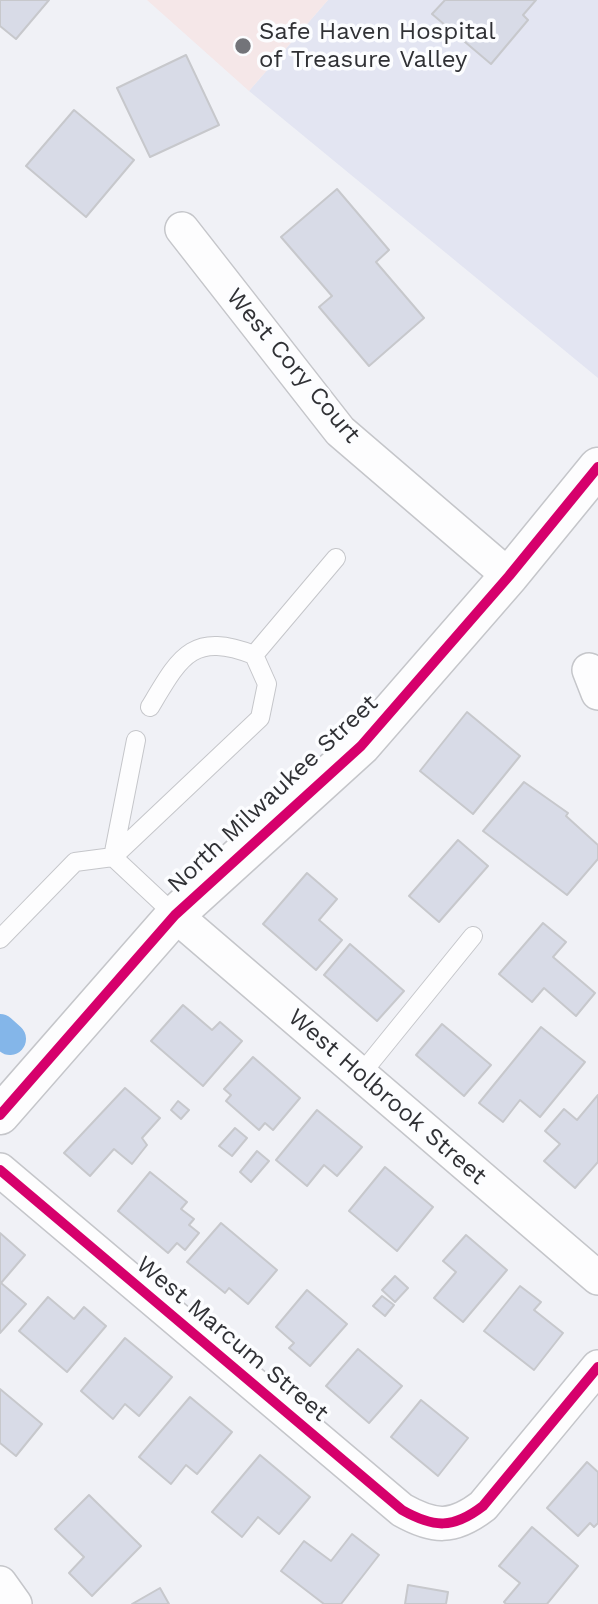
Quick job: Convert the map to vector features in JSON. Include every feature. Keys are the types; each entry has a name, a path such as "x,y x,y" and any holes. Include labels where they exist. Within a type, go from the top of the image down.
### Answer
{"main road":[{"name":"North Milwaukee Street","path":"0,1115 176,915 361,746 509,576 598,467"}],"street":[{"name":"West Cory Court","path":"182,229 340,431 509,576"},
{"name":"West Holbrook Street","path":"176,915 598,1278"},
{"name":"West Marcum Street","path":"0,1170 402,1510 422,1521 445,1524 465,1520 483,1506 598,1367"},
{"path":"0,1583 15,1604"}],"lane":[{"path":"254,655 336,558"},
{"path":"0,939 75,862 113,858 260,719 267,684 254,655 227,645 209,645 189,653 172,670 150,706"},
{"path":"113,858 136,740"},
{"path":"113,858 176,915"},
{"path":"360,1074 474,936"}],"shaded area":[{"name":"Safe Haven Hospital of Treasure Valley","path":"147,0 328,0 249,91"},
{"path":"328,0 598,0 598,378 249,91"}],"building":[{"path":"0,0 49,0 16,39 0,26"},
{"path":"445,0 536,0 523,15 528,20 491,64 432,14"},
{"path":"186,55 219,125 150,157 117,88"},
{"path":"74,110 134,160 86,217 26,166"},
{"path":"337,189 389,250 376,262 424,318 369,366 319,307 332,296 281,237"},
{"path":"467,712 520,756 473,814 420,771"},
{"path":"524,782 568,813 566,816 598,845 598,859 567,895 483,831"},
{"path":"458,840 488,866 439,922 409,896"},
{"path":"307,873 337,899 319,920 342,940 316,970 263,924"},
{"path":"543,923 566,942 553,957 595,993 576,1016 544,988 532,1002 499,974"},
{"path":"350,944 404,991 377,1021 324,975"},
{"path":"183,1005 212,1030 220,1022 242,1041 203,1086 151,1041"},
{"path":"442,1024 491,1065 464,1096 416,1055"},
{"path":"541,1027 585,1062 540,1117 520,1100 503,1122 479,1103"},
{"path":"253,1057 300,1098 273,1130 265,1123 259,1130 226,1101 231,1095 224,1089"},
{"path":"125,1088 160,1118 142,1138 147,1145 132,1164 114,1149 90,1176 64,1153"},
{"path":"598,1095 598,1162 575,1188 544,1161 560,1144 545,1131 564,1109 577,1120"},
{"path":"178,1101 189,1110 181,1119 171,1110"},
{"path":"317,1110 362,1147 337,1176 324,1165 307,1186 276,1160"},
{"path":"235,1128 247,1138 232,1156 219,1146"},
{"path":"257,1151 269,1161 251,1182 240,1172"},
{"path":"385,1167 433,1207 397,1251 349,1211"},
{"path":"150,1172 187,1202 181,1209 194,1219 189,1225 199,1233 185,1250 177,1243 168,1253 118,1211"},
{"path":"221,1223 277,1270 248,1304 229,1288 225,1293 187,1262"},
{"path":"0,1233 25,1255 1,1283 26,1304 0,1333"},
{"path":"466,1235 507,1270 463,1322 434,1298 456,1272 443,1261"},
{"path":"395,1276 408,1288 395,1302 382,1290"},
{"path":"520,1286 541,1302 534,1310 563,1333 534,1370 484,1331"},
{"path":"307,1290 347,1324 310,1366 289,1348 294,1343 276,1327"},
{"path":"382,1296 394,1305 385,1316 373,1306"},
{"path":"48,1297 74,1319 84,1307 106,1326 67,1372 19,1331"},
{"path":"125,1338 172,1377 139,1416 125,1404 113,1419 81,1391"},
{"path":"358,1349 402,1386 369,1423 326,1386"},
{"path":"0,1389 42,1424 16,1456 0,1443"},
{"path":"190,1397 232,1432 197,1474 186,1465 171,1484 139,1457"},
{"path":"421,1400 468,1438 438,1476 391,1437"},
{"path":"260,1455 310,1497 279,1534 258,1517 242,1537 212,1512"},
{"path":"587,1462 598,1472 598,1523 594,1527 590,1523 578,1536 547,1508"},
{"path":"89,1495 141,1546 92,1596 69,1573 84,1557 55,1529"},
{"path":"532,1527 578,1566 547,1604 506,1604 504,1602 520,1583 499,1566"},
{"path":"352,1534 379,1555 341,1604 324,1604 281,1571 304,1541 331,1561"},
{"path":"408,1585 448,1592 446,1604 405,1604"},
{"path":"160,1588 169,1604 132,1604"}],"waterway":[{"path":"0,1030 10,1039"}],"cycle path":[{"path":"0,1115 175,915 361,746 509,576 598,467"},
{"path":"0,1170 402,1510 424,1520 434,1523 453,1522 483,1506 598,1367"}],"place":[{"name":"Safe Haven Hospital of Treasure Valley","path":"243,46"}]}
